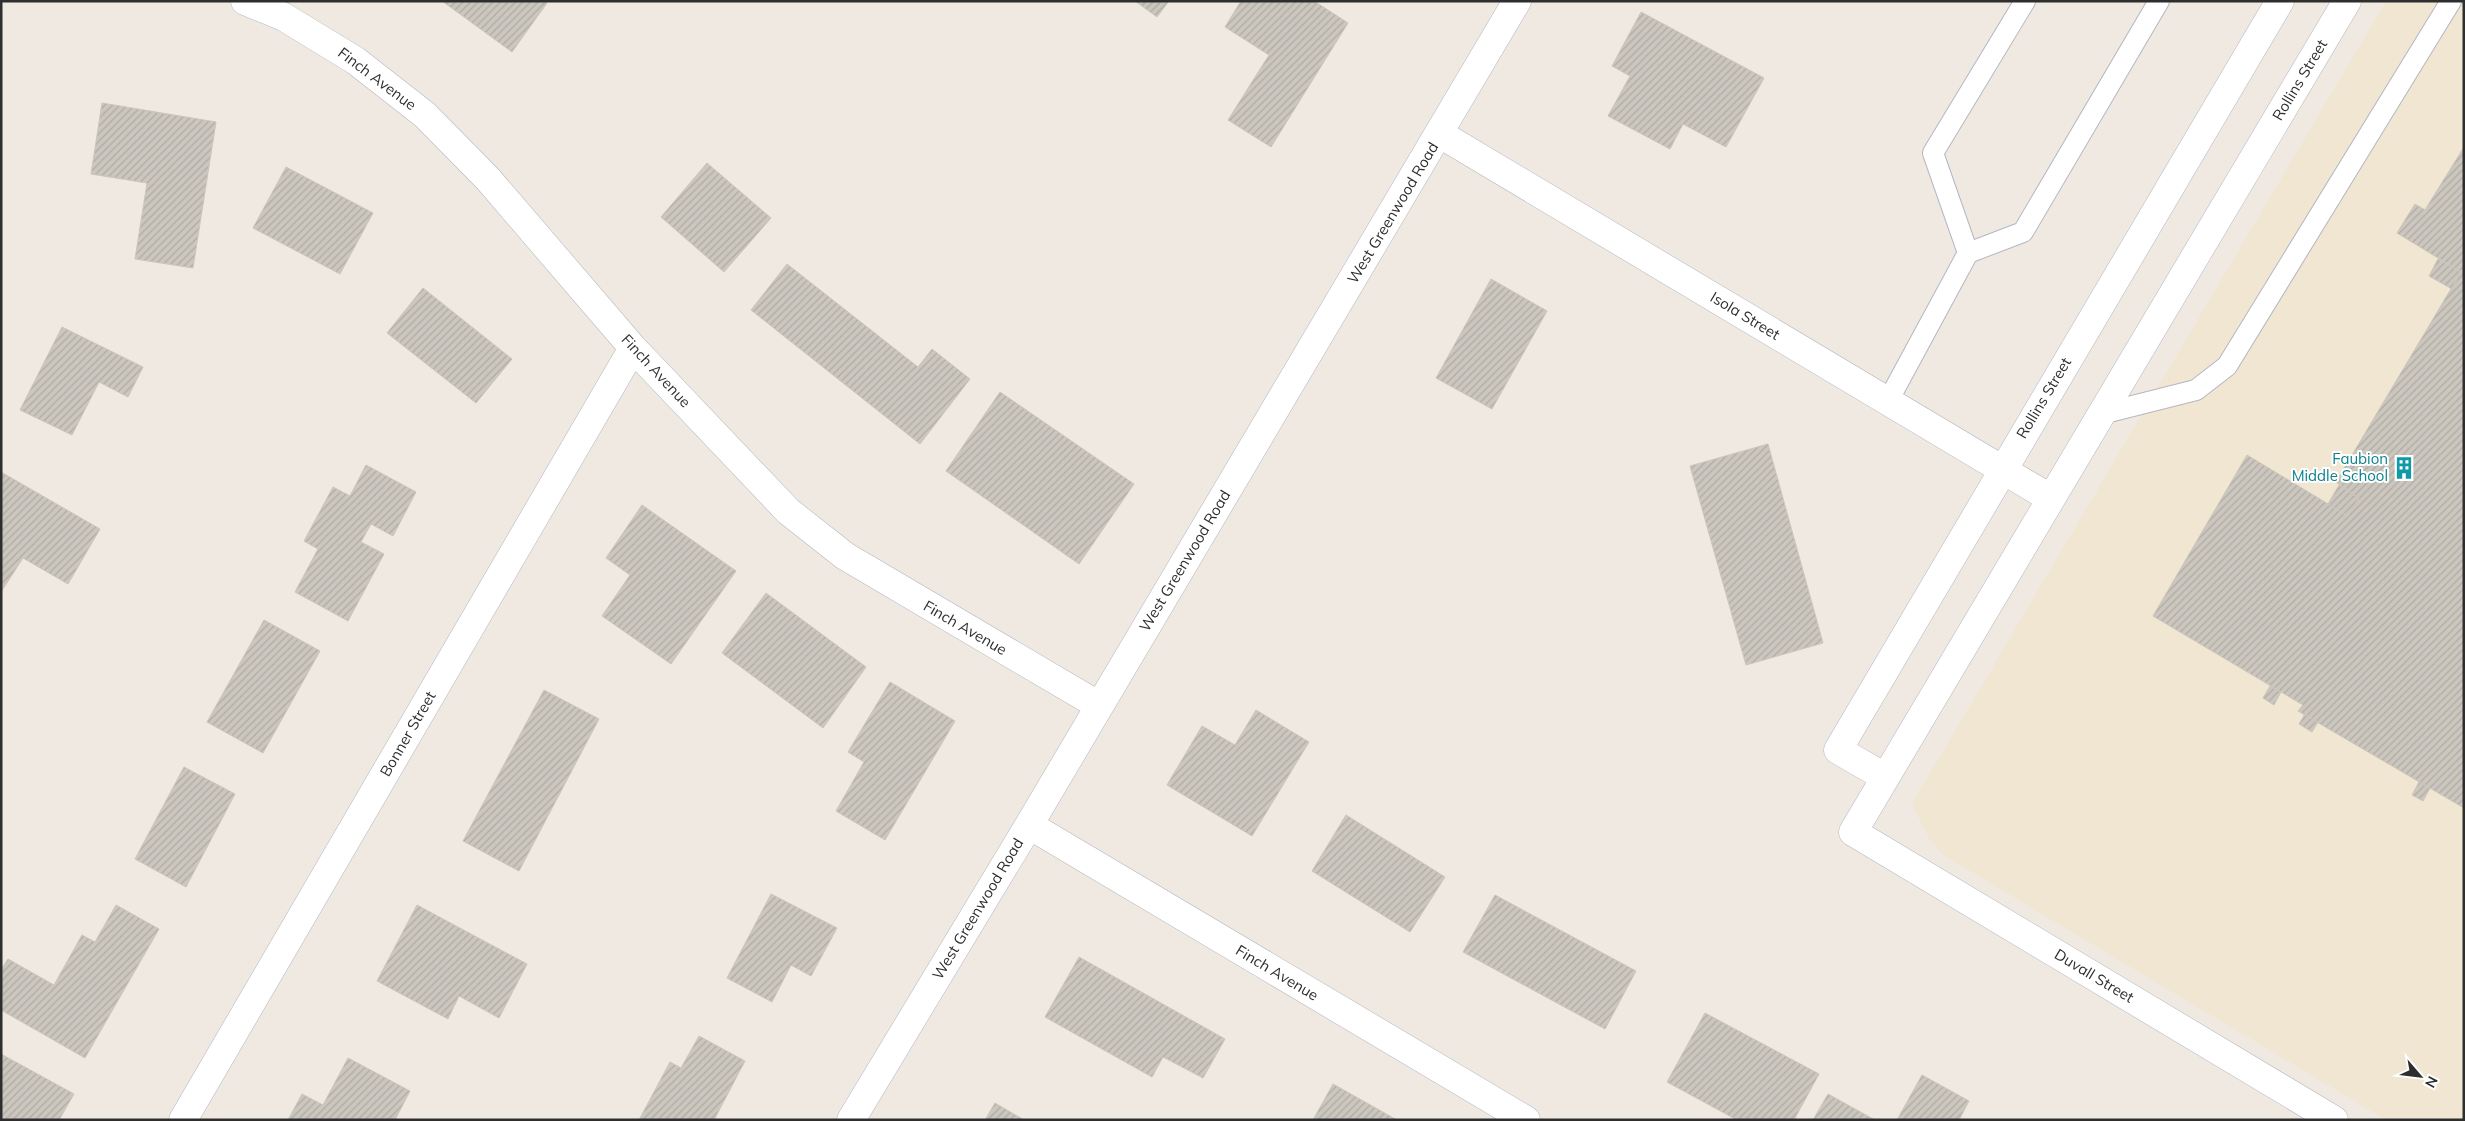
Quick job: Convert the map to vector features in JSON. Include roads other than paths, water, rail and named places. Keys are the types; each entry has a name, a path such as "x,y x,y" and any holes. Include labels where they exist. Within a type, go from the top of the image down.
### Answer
{"street":[{"name":"Finch Avenue","path":"245,1 284,17 356,61 425,115 488,179 633,348 788,511 845,556 1098,705"},
{"name":"West Greenwood Road","path":"851,1120 1440,134 1517,1"},
{"name":"Rollins Street","path":"1886,777 1838,750 2002,469 2280,1"},
{"name":"Rollins Street","path":"1853,832 2347,1"},
{"name":"Isola Street","path":"1440,134 2050,498"},
{"name":"Bonner Street","path":"183,1120 633,348"},
{"name":"Finch Avenue","path":"1028,825 1526,1120"},
{"name":"Duvall Street","path":"1853,832 2334,1120"}],"lane":[{"path":"1968,253 1932,153 2025,1"},
{"path":"1888,401 1968,253 2023,232 2159,1"},
{"path":"2101,414 2196,390 2227,366 2451,1"}],"place":[{"name":"Faubion Middle School","path":"2404,468"}]}
